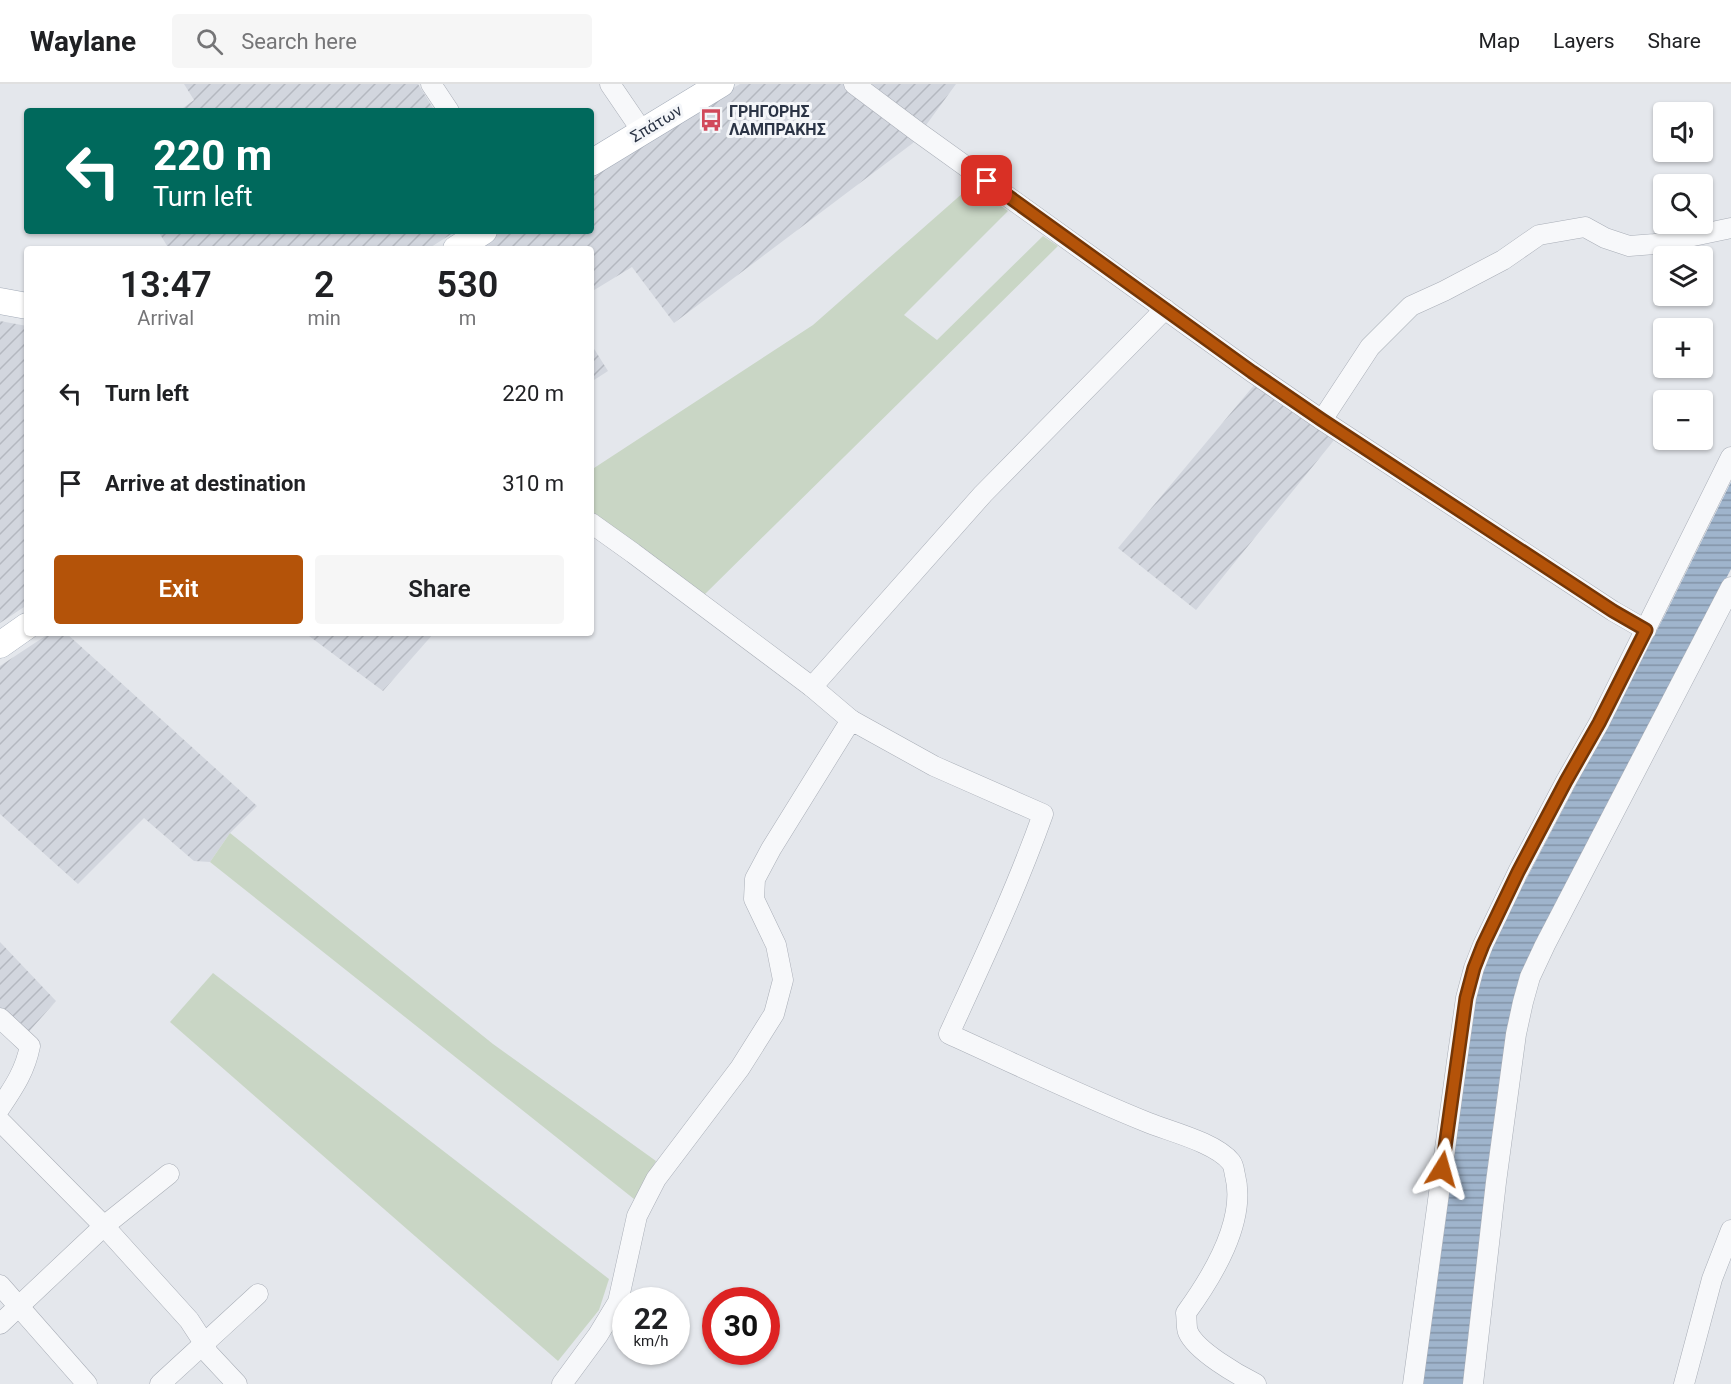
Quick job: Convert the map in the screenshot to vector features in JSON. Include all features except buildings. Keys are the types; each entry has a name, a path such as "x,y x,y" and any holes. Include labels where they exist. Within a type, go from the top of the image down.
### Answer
{"main road":[{"name":"Σπάτων","path":"594,161 721,84"},
{"path":"461,246 479,234"},
{"path":"0,301 24,305"},
{"path":"0,645 24,628"}],"street":[{"path":"431,84 447,108"},
{"path":"610,84 642,131"},
{"path":"854,84 1252,372 1613,611 1646,630"},
{"path":"1322,420 1370,347 1411,306 1503,260 1539,235 1585,227 1605,238 1629,246 1655,244 1731,228"},
{"path":"812,687 983,494 1166,309"},
{"path":"1413,1384 1466,998 1474,968 1518,872 1599,723 1731,457"},
{"path":"594,525 812,687 850,720 934,766 1043,814 997,930 949,1034 1149,1123 1195,1140 1219,1152 1232,1163 1239,1188 1236,1214 1223,1251 1201,1292 1186,1313 1188,1332 1203,1350 1234,1373 1256,1384"},
{"path":"1473,1384 1496,1182 1516,1034 1530,977 1731,587"},
{"path":"562,1384 598,1335 618,1302 637,1216 656,1179 740,1068 774,1014 783,980 776,945 754,899 755,879 850,720"},
{"path":"0,1018 30,1046 27,1063 0,1108"},
{"path":"0,1121 104,1226 189,1320 208,1353 237,1384"},
{"path":"0,1324 104,1226 169,1174"},
{"path":"1684,1384 1712,1279 1731,1230"},
{"path":"0,1286 87,1384"},
{"path":"160,1384 258,1294"}],"shaded area":[{"path":"184,84 418,84 433,108 183,108 194,100"},
{"path":"740,84 956,84 913,143 674,323 632,267 594,290 594,246 470,246 490,234 594,234 594,171"},
{"path":"160,234 451,234 433,246 167,246"},
{"path":"0,321 24,325 24,607 0,623"},
{"path":"594,349 608,371 594,380"},
{"path":"1255,384 1335,439 1196,610 1118,548"},
{"path":"45,636 69,636 257,806 230,833 210,862 194,861 144,818 78,884 0,814 0,666"},
{"path":"309,636 431,636 383,691"},
{"path":"0,942 56,1001 25,1036 0,1010"}],"green space":[{"path":"972,185 1008,211 904,315 937,340 1043,236 1058,246 703,596 594,518 594,468 813,325"},
{"path":"230,833 493,1044 656,1161 634,1199 210,862"},
{"path":"213,973 609,1279 599,1310 558,1361 170,1022"}],"water":[{"path":"1731,482 1731,569 1536,945 1468,1384 1423,1384 1447,1182 1481,970 1499,931 1666,613"}],"place":[{"name":"ΓΡΗΓΟΡΗΣ ΛΑΜΠΡΑΚΗΣ","path":"711,120"}],"route":[{"path":"987,181 1322,420 1537,562 1646,630 1599,723 1518,872 1474,968 1466,998 1442,1169"}]}
